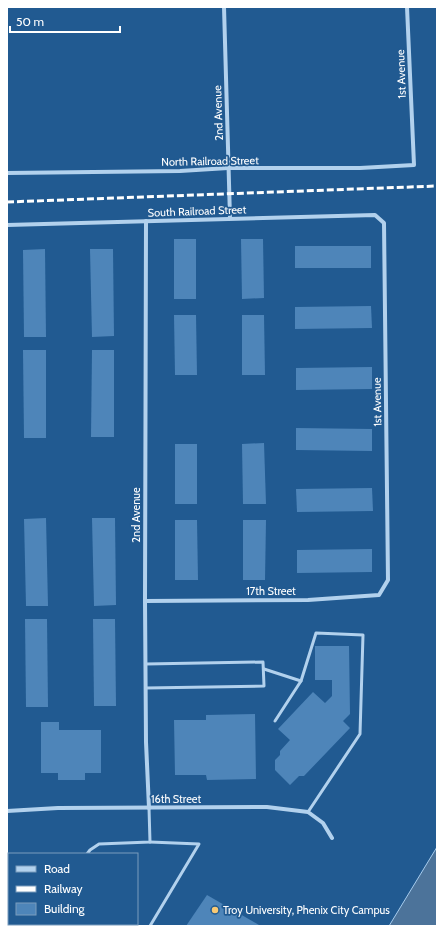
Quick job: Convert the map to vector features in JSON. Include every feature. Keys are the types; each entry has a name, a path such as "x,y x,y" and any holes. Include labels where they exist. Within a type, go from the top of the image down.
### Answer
{"street":[{"name":"2nd Avenue","path":"224,7 230,218"},
{"name":"1st Avenue","path":"408,7 414,165"},
{"name":"North Railroad Street","path":"7,173 228,168 288,169 414,165"},
{"name":"South Railroad Street","path":"7,225 375,215 384,222"},
{"name":"2nd Avenue","path":"146,221 145,601 149,808"},
{"name":"1st Avenue","path":"384,222 388,580"},
{"name":"17th Street","path":"145,601 308,600 379,595 388,580"},
{"name":"16th Street","path":"7,811 58,808 267,807 308,812"},
{"path":"308,812 323,823 332,838"}],"lane":[{"path":"276,720 301,681 316,632 363,635 360,734 308,812"},
{"path":"146,664 263,662 264,669 264,686 146,688"},
{"path":"264,669 301,681"},
{"path":"149,808 150,842"},
{"path":"88,853 99,844 150,842 199,844 150,926"}],"water":[{"path":"437,847 437,926 389,926"}],"building":[{"path":"174,239 196,239 196,299 174,299"},
{"path":"241,239 263,239 264,298 242,299"},
{"path":"295,246 371,246 371,268 295,268"},
{"path":"45,249 46,337 24,337 23,250"},
{"path":"90,249 113,249 114,336 92,337"},
{"path":"371,306 372,328 295,329 295,307"},
{"path":"174,315 196,315 197,375 175,375"},
{"path":"242,315 264,315 265,375 242,375"},
{"path":"23,350 46,350 46,438 24,438"},
{"path":"92,350 114,350 114,437 91,437"},
{"path":"372,367 372,389 296,390 296,368"},
{"path":"296,428 372,429 372,451 296,450"},
{"path":"264,443 266,504 243,504 242,444"},
{"path":"175,444 197,444 197,504 175,504"},
{"path":"372,488 373,511 297,512 296,489"},
{"path":"46,518 48,606 26,606 24,519"},
{"path":"92,518 115,518 116,605 94,606"},
{"path":"175,520 197,520 198,580 175,580"},
{"path":"243,520 266,520 265,580 243,580"},
{"path":"372,549 372,572 297,573 297,550"},
{"path":"25,619 47,619 48,707 26,707"},
{"path":"93,619 115,619 116,706 94,706"},
{"path":"315,646 349,646 350,714 343,721 350,728 304,776 299,776 290,785 275,770 275,760 280,755 280,751 290,740 278,729 313,692 325,703 332,696 332,680 315,680"},
{"path":"255,714 256,779 207,780 206,775 175,775 174,720 206,720 206,715"},
{"path":"41,722 59,722 59,730 101,730 101,773 85,773 85,780 58,780 58,773 41,773"},
{"name":"Troy University, Phenix City Campus","path":"207,895 259,925 186,926"}],"railway":[{"path":"7,202 437,186"}],"place":[{"name":"Troy University, Phenix City Campus","path":"215,910"}]}
